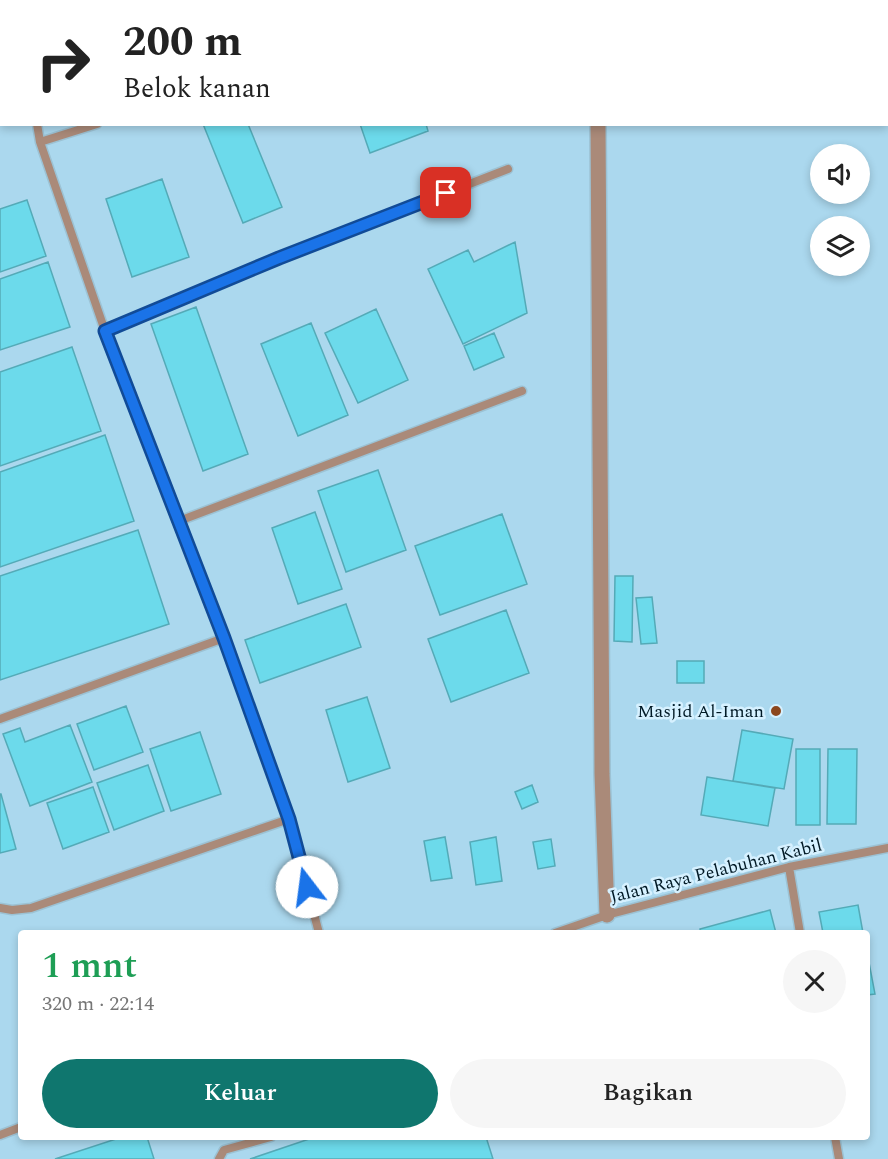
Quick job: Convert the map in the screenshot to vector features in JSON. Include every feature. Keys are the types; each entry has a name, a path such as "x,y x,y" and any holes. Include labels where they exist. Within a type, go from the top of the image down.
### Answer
{"street":[{"path":"598,126 602,774 607,915"}],"lane":[{"path":"37,126 40,142 105,331 224,638 289,819 317,930"},
{"path":"40,142 91,126"},
{"path":"105,331 290,254 508,169"},
{"path":"179,522 522,391"},
{"path":"0,719 224,638"},
{"path":"0,908 12,910 31,908 289,819"},
{"name":"Jalan Raya Pelabuhan Kabil","path":"564,930 607,915 789,867 888,848"},
{"path":"789,867 800,930"},
{"path":"0,1134 18,1128"},
{"path":"219,1159 224,1150 260,1140"},
{"path":"836,1140 839,1159"}],"shaded area":[{"path":"0,126 888,126 888,1159 0,1159"}],"building":[{"path":"204,126 249,126 282,207 243,223"},
{"path":"361,126 427,126 428,131 370,153"},
{"path":"162,179 189,257 132,277 106,199"},
{"path":"27,200 46,256 0,272 0,209"},
{"path":"515,242 527,313 463,344 428,269 468,250 474,262"},
{"path":"48,262 70,327 0,350 0,279"},
{"path":"196,307 248,454 203,471 151,324"},
{"path":"376,309 408,380 358,403 325,333"},
{"path":"311,323 348,415 298,436 261,344"},
{"path":"494,333 504,357 474,370 464,346"},
{"path":"72,347 101,431 0,466 0,372"},
{"path":"105,435 134,521 0,567 0,472"},
{"path":"378,470 406,550 346,572 318,491"},
{"path":"315,512 342,589 298,604 272,528"},
{"path":"502,514 527,584 440,615 415,546"},
{"path":"138,530 169,624 0,680 0,576"},
{"path":"615,576 633,576 632,642 614,641"},
{"path":"652,597 657,643 641,644 636,598"},
{"path":"346,604 361,647 260,683 245,640"},
{"path":"506,610 529,673 451,702 428,639"},
{"path":"677,661 704,661 704,683 677,683"},
{"path":"367,697 390,768 348,782 326,710"},
{"path":"126,706 143,752 94,770 77,724"},
{"path":"70,725 92,782 30,806 3,734 20,728 25,742"},
{"path":"742,730 793,739 784,789 733,781"},
{"path":"200,732 221,794 171,811 150,749"},
{"path":"796,749 820,749 820,825 796,825"},
{"path":"828,749 857,749 856,824 827,824"},
{"path":"148,765 164,811 114,830 97,783"},
{"path":"707,777 775,788 768,826 701,815"},
{"path":"532,785 538,802 522,809 515,792"},
{"path":"93,787 109,832 63,849 47,803"},
{"path":"0,794 16,849 0,853"},
{"path":"445,837 452,878 431,881 424,841"},
{"path":"496,837 502,881 476,885 470,842"},
{"path":"551,839 555,866 538,869 533,842"},
{"path":"858,905 862,930 822,930 819,912"},
{"path":"770,910 775,930 700,930"},
{"path":"870,968 875,994 870,995"},
{"path":"113,1140 148,1140 154,1159 55,1159"},
{"path":"306,1140 487,1140 493,1159 250,1159"}],"place":[{"name":"Masjid Al-Iman","path":"776,711"}],"route":[{"path":"307,887 289,819 224,638 105,331 279,258 446,193"}]}
